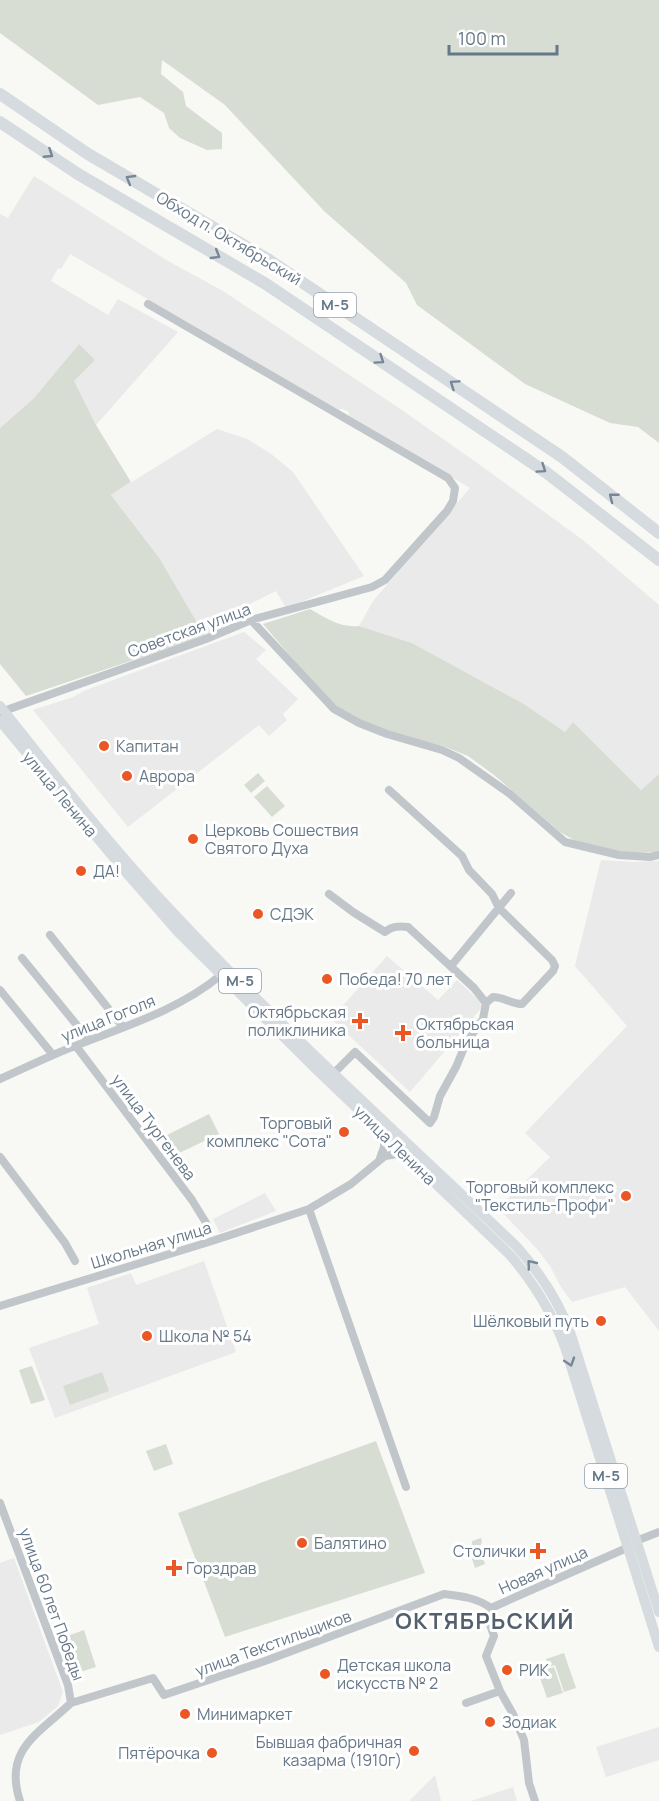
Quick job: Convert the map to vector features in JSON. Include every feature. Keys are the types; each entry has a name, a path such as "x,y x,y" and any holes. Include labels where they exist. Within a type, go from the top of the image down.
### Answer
{"highway":[{"name":"Обход п. Октябрьский","path":"0,94 88,154 269,260 562,457 659,533"},
{"name":"Обход п. Октябрьский","path":"0,122 78,174 266,284 548,473 659,560"}],"main road":[{"name":"улица Ленина","path":"1,713 129,877 178,932 510,1255 525,1273 548,1308 565,1347 632,1544 659,1612"},
{"name":"улица Ленина","path":"1,713 176,917 334,1073 517,1247 550,1289 572,1335 659,1647"}],"street":[{"name":"Советская улица","path":"1,713 206,639 251,620 372,587 385,580 447,511 453,501 455,493 452,483 440,474 148,304"},
{"path":"251,620 324,699 345,717 459,758 510,794 565,842 619,855 650,857 659,855"},
{"path":"334,1073 355,1052 430,1123 440,1096 466,1043 483,1018 486,1003 493,997 500,997 516,1004 522,1004 554,971 555,966 552,960 499,908 492,894 469,870 462,856 389,790"},
{"path":"450,966 511,893"},
{"path":"330,894 385,932 390,928 408,927 474,988 486,1003"},
{"path":"50,935 123,1027"},
{"path":"22,958 89,1040"},
{"name":"улица Гоголя","path":"1,1076 178,1004 221,975"},
{"path":"0,990 53,1055"},
{"name":"улица Тургенева","path":"76,1046 192,1200 208,1226"},
{"path":"380,1158 384,1147 384,1134"},
{"path":"380,1158 392,1154 407,1156"},
{"path":"0,1157 65,1243 75,1262"},
{"name":"Школьная улица","path":"0,1306 309,1209 351,1184 380,1158"},
{"path":"309,1209 406,1487"},
{"name":"улица 60 лет Победы","path":"0,1503 68,1685 70,1703 30,1741 21,1754 15,1767 15,1781 20,1801"},
{"name":"Новая улица","path":"535,1801 529,1783 524,1740 486,1656 494,1636 489,1622 491,1608 659,1532"},
{"name":"улица Текстильщиков","path":"70,1703 153,1678 164,1695 265,1661 444,1594 465,1596 482,1601 491,1608"},
{"path":"466,1703 500,1691"}],"shaded area":[{"path":"0,0 659,0 659,443 638,427 610,423 525,384 417,305 406,283 324,211 225,105 162,60 161,74 183,92 186,106 222,133 222,149 207,150 180,138 169,128 164,113 140,97 98,105 0,33"},
{"path":"34,176 168,261 223,291 399,408 584,541 659,605 659,774 641,790 573,722 565,732 524,704 412,643 359,626 373,601 470,488 349,416 349,412 338,410 70,254 51,281 108,315 118,299 178,332 96,425 73,381 79,344 34,398 0,428 0,214 8,218"},
{"path":"79,344 95,360 74,381 96,425 131,482 111,495 160,559 205,636 26,696 0,664 0,428 34,398"},
{"path":"217,429 247,439 270,453 293,472 364,576 286,608 276,591 240,609 244,617 205,636 160,559 111,495"},
{"path":"310,609 339,624 359,626 412,643 524,704 565,732 573,722 641,790 659,774 659,852 619,852 574,840 560,832 494,775 468,756 443,746 383,732 333,707 263,624"},
{"path":"244,632 266,650 256,659 298,699 283,714 287,720 269,736 259,725 128,827 33,710"},
{"path":"258,773 265,781 251,793 244,785"},
{"path":"267,786 285,806 272,817 254,797"},
{"path":"601,860 659,861 659,1331 625,1287 572,1302 537,1249 498,1208 550,1157 525,1133 627,1026 575,966"},
{"name":"Октябрьская больница","path":"387,956 438,1000 457,980 484,1005 410,1092 331,1019"},
{"path":"209,1114 219,1134 173,1156 163,1137"},
{"path":"265,1193 276,1211 220,1233 213,1219"},
{"name":"Школа № 54","path":"204,1261 236,1352 55,1418 29,1348 99,1324 87,1288 131,1273 136,1285"},
{"path":"32,1366 45,1400 31,1404 19,1370"},
{"path":"102,1372 109,1391 70,1405 63,1386"},
{"name":"Балятино","path":"376,1441 425,1573 225,1637 178,1513"},
{"path":"166,1444 173,1464 154,1471 146,1451"},
{"path":"481,1538 479,1548 485,1564 475,1568 472,1559 472,1541"},
{"path":"14,1558 63,1692 58,1706 39,1722 0,1735 0,1563"},
{"path":"84,1630 96,1667 71,1675 59,1639"},
{"path":"564,1653 576,1688 564,1692 555,1665 548,1667 546,1659"},
{"path":"554,1667 563,1693 547,1698 538,1672"},
{"path":"659,1727 659,1760 606,1777 596,1747"},
{"path":"435,1775 441,1801 409,1801"},
{"path":"513,1787 517,1801 471,1801"}],"place":[{"name":"Капитан","path":"104,746"},
{"name":"Аврора","path":"127,776"},
{"name":"Церковь Сошествия Святого Духа","path":"193,839"},
{"name":"ДА!","path":"81,871"},
{"name":"СДЭК","path":"258,914"},
{"name":"Победа! 70 лет","path":"327,979"},
{"name":"Октябрьская поликлиника","path":"360,1021"},
{"name":"Октябрьская больница","path":"403,1033"},
{"name":"Торговый комплекс \"Сота\"","path":"344,1132"},
{"name":"Торговый комплекс \"Текстиль-Профи\"","path":"626,1196"},
{"name":"Шёлковый путь","path":"601,1321"},
{"name":"Школа № 54","path":"147,1336"},
{"name":"Балятино","path":"302,1543"},
{"name":"Столички","path":"538,1551"},
{"name":"Горздрав","path":"174,1568"},
{"name":"РИК","path":"507,1670"},
{"name":"Детская школа искусств № 2","path":"325,1674"},
{"name":"Минимаркет","path":"185,1714"},
{"name":"Зодиак","path":"490,1722"},
{"name":"Бывшая фабричная казарма (1910г)","path":"414,1751"},
{"name":"Пятёрочка","path":"212,1753"}],"district":[{"name":"ОКТЯБРЬСКИЙ","path":"485,1621"}]}
